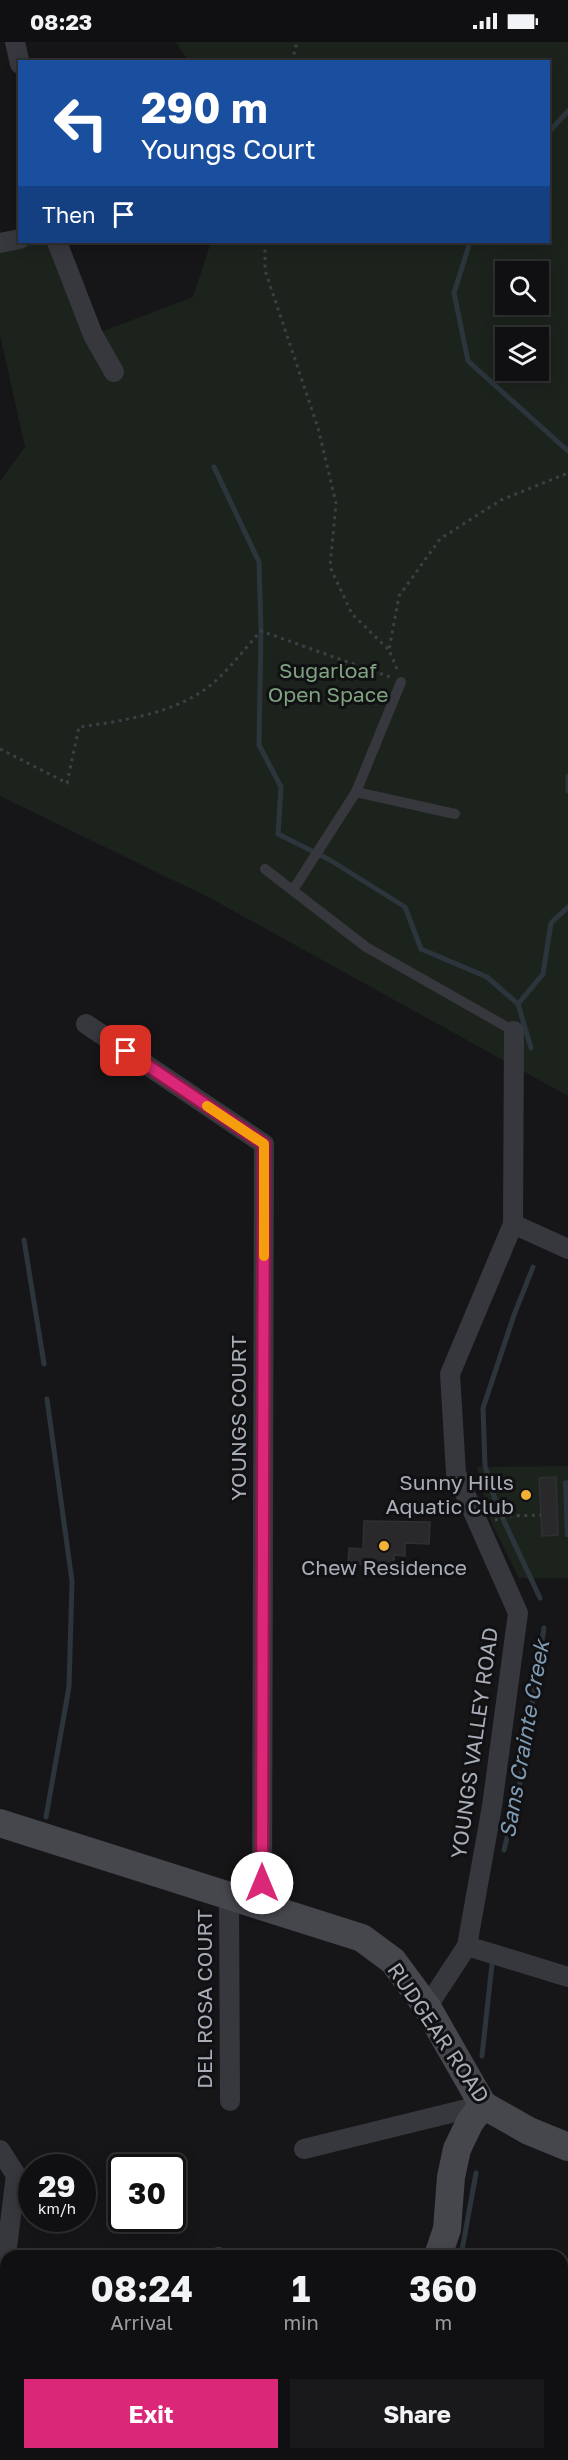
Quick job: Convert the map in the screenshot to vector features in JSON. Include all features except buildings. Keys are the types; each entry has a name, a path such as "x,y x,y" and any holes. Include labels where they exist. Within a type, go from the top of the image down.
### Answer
{"street":[{"path":"15,42 19,60"},
{"path":"0,243 18,239"},
{"path":"57,243 93,335 114,372"},
{"name":"YOUNGS COURT","path":"86,1024 264,1144 262,1906"},
{"name":"YOUNGS VALLEY ROAD","path":"427,2007 467,1946 492,1806 518,1613 456,1473 450,1374 513,1224 514,1031"},
{"path":"513,1224 568,1249"},
{"name":"RUDGEAR ROAD","path":"0,1823 362,1938 393,1961 427,2007 483,2105 529,2132 568,2147"},
{"name":"DEL ROSA COURT","path":"229,1896 230,2101"},
{"path":"467,1946 568,1977"},
{"path":"304,2150 483,2105"},
{"path":"440,2250 447,2229 451,2177 457,2149 470,2122 483,2105"},
{"path":"0,2150 16,2175 7,2250"}],"lane":[{"path":"293,890 356,792 402,682"},
{"path":"356,792 455,814"},
{"path":"265,869 366,947 514,1031"}],"path":[{"path":"292,60 297,42"},
{"path":"265,243 265,270 318,428 336,503 330,567 352,614 389,650 402,682"},
{"path":"389,650 399,596 441,539 501,500 568,473"},
{"path":"0,749 67,783 79,727 114,722 184,703 209,686 261,631 402,682"},
{"path":"495,1520 507,1516 541,1515"}],"green space":[{"name":"Sugarloaf Open Space","path":"176,42 568,42 568,1096 212,899 0,796 0,481 25,447 0,335 0,243 57,243 93,335 193,297 211,243 550,243 550,60 187,60"},
{"name":"Sunny Hills Aquatic Club","path":"568,1466 568,1578 519,1578 491,1522 477,1467"}],"shaded area":[{"path":"568,1480 568,1537 565,1537 563,1481"}],"waterway":[{"path":"550,131 568,111"},
{"path":"470,243 454,293 468,361 568,451"},
{"path":"214,467 259,562 261,631 259,745 281,787 278,834 330,860 405,907 421,949 487,977 518,1004"},
{"name":"Sans Crainte Creek","path":"568,776 568,791"},
{"name":"Sans Crainte Creek","path":"531,1048 518,1004 543,974 551,923 568,907"},
{"path":"24,1240 44,1364"},
{"name":"Sans Crainte Creek","path":"533,1267 514,1315 483,1408 485,1466 497,1506 540,1598"},
{"path":"46,1817 69,1687 72,1581 47,1399"},
{"name":"Sans Crainte Creek","path":"504,1850 519,1788 544,1628"},
{"name":"Sans Crainte Creek","path":"482,2056 492,1964"},
{"name":"Sans Crainte Creek","path":"462,2250 476,2173"}],"slow traffic":[{"path":"207,1106 264,1144 264,1256"}],"place":[{"name":"Sunny Hills Aquatic Club","path":"526,1495"},
{"name":"Chew Residence","path":"384,1546"}],"route":[{"path":"126,1051 264,1144 262,1883"}]}
